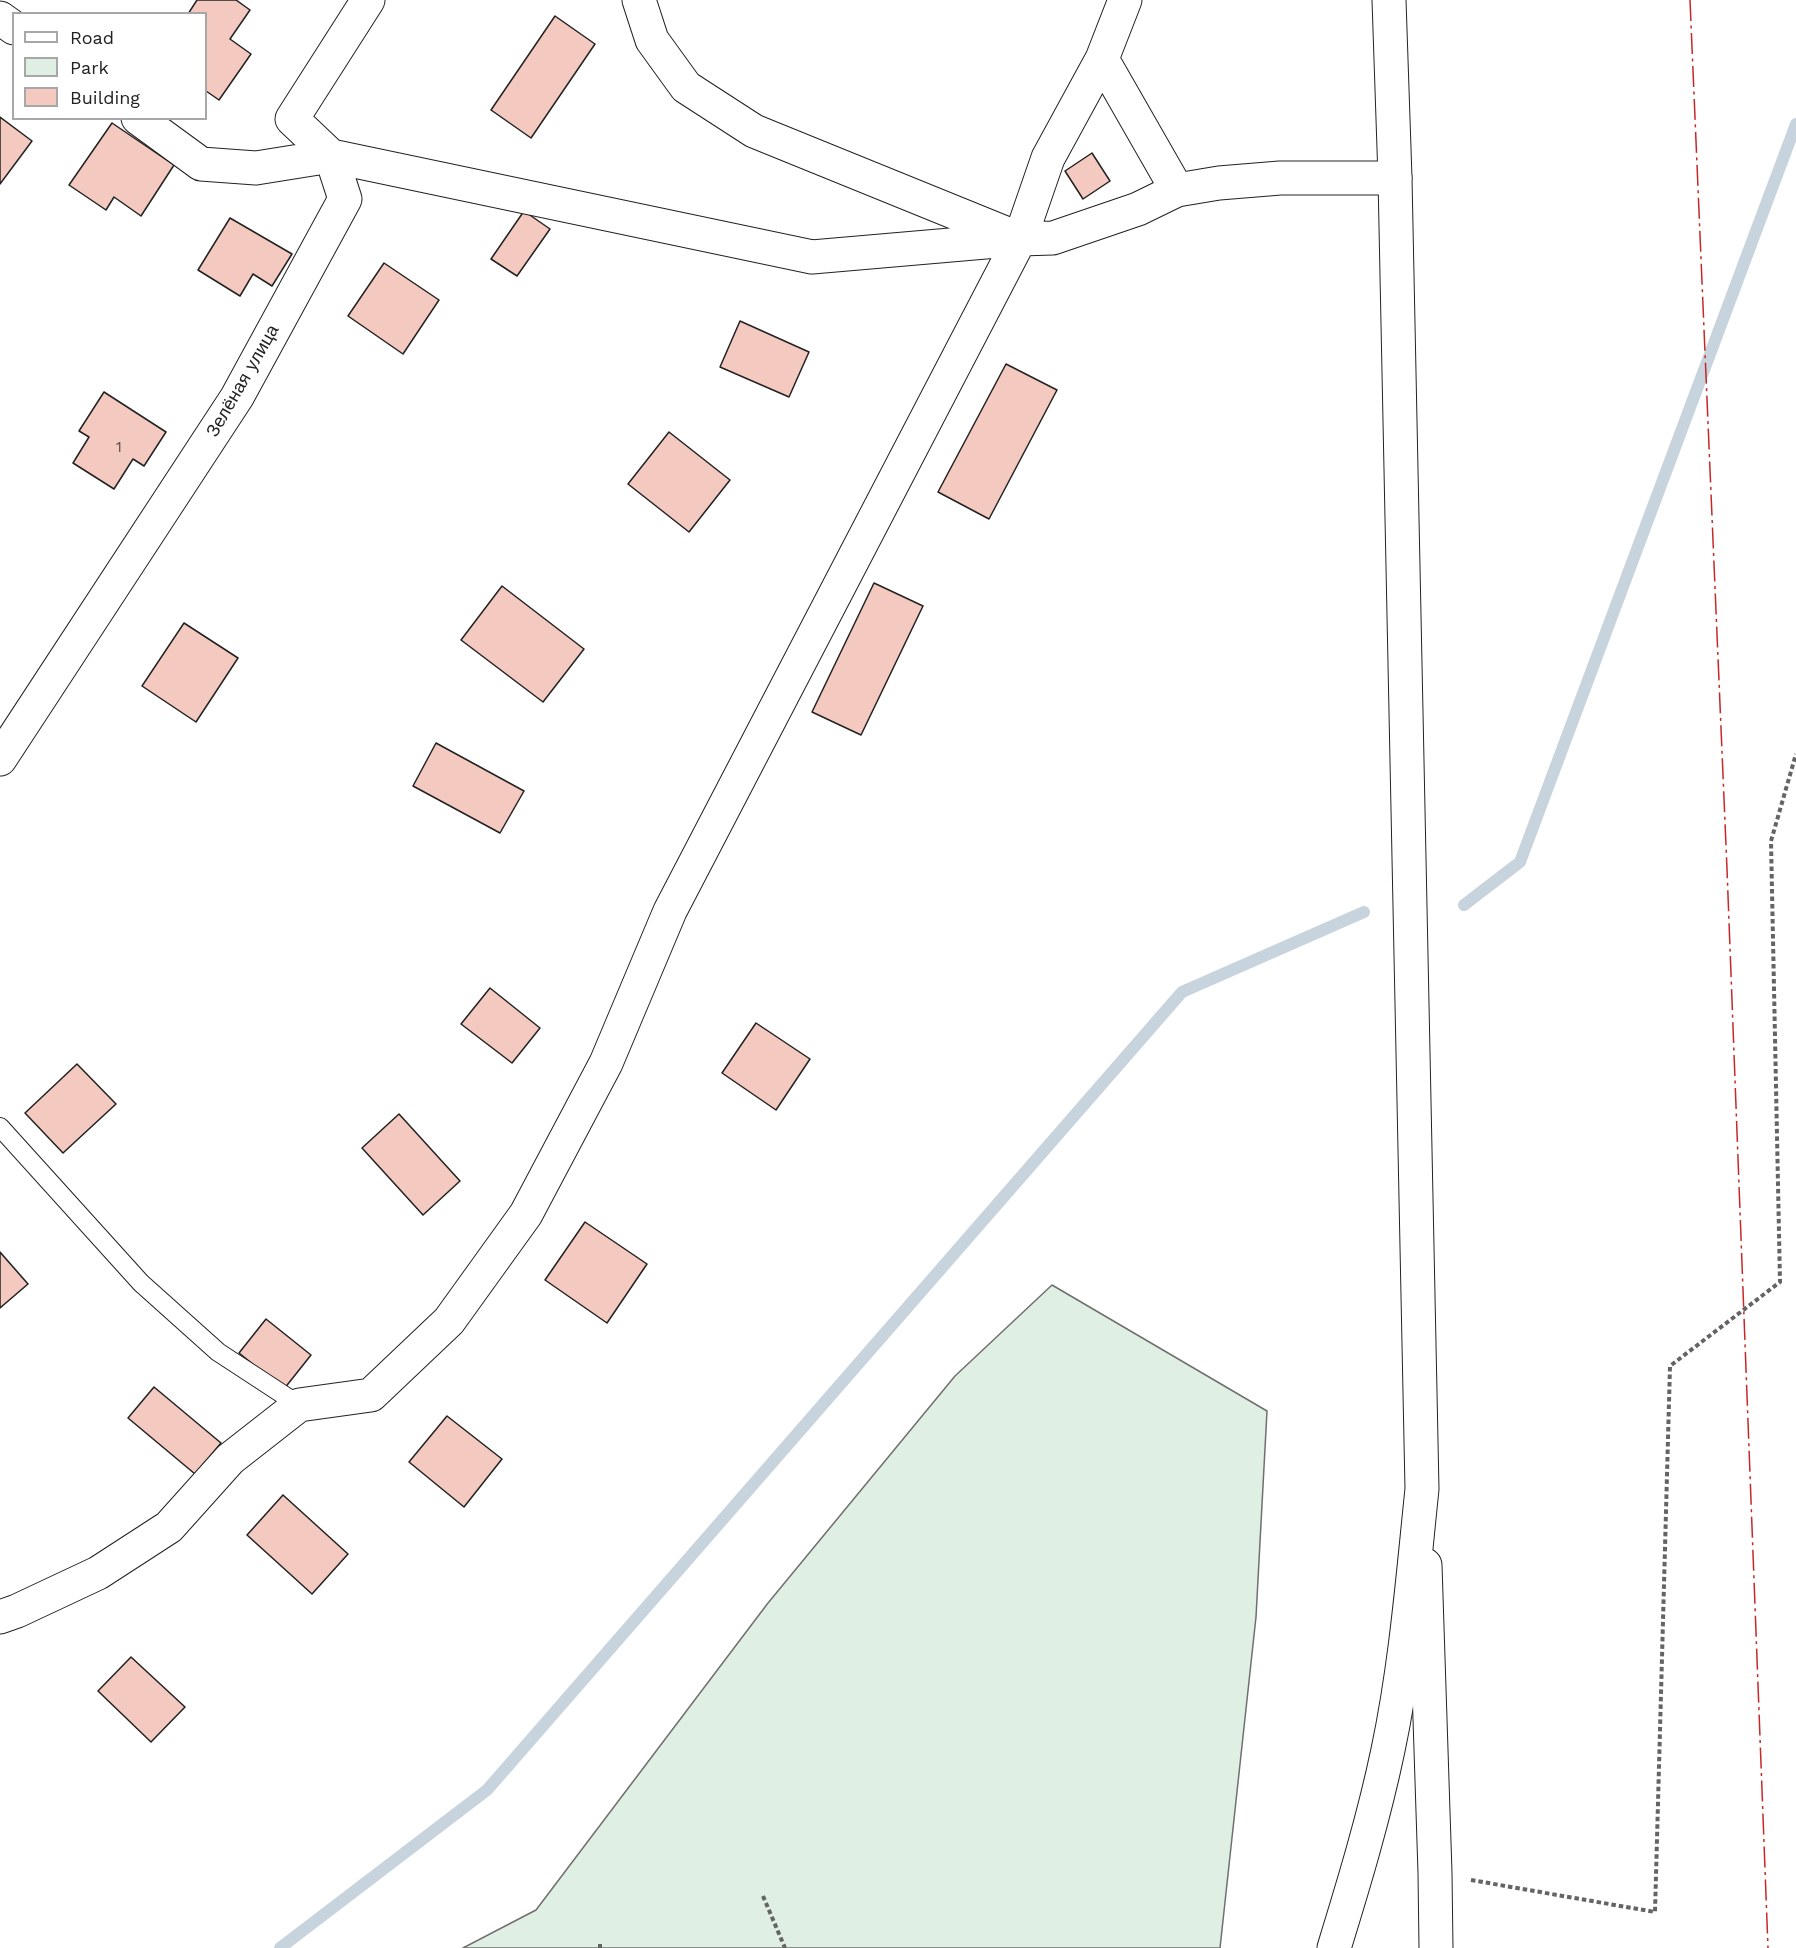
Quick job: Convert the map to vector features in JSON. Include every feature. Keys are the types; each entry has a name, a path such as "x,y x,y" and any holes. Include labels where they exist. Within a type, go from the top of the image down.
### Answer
{"street":[{"name":"Зелёная улица","path":"0,759 242,386 345,199 331,156 292,119 368,0"},
{"path":"639,0 652,40 686,87 754,131 1020,239"},
{"path":"0,1617 98,1573 169,1527 230,1459 299,1405 370,1395 449,1321 526,1214 606,1063 670,911 1020,239 1048,158 1102,59 1125,0"},
{"path":"1389,0 1395,178 1422,1489 1436,1948"},
{"path":"1102,59 1177,190"},
{"path":"141,120 201,164 256,168 331,156 812,257 1053,238 1138,208 1177,190 1219,183 1281,178 1395,178"},
{"path":"1334,1948 1355,1879 1388,1750 1406,1636 1422,1489"}],"lane":[{"path":"0,1127 141,1283 218,1352 299,1405"}],"path":[{"path":"1435,1873 1655,1912 1670,1366 1780,1282 1771,841 1796,754"},
{"path":"764,1896 785,1948"}],"green space":[{"path":"1052,1285 1267,1411 1256,1617 1220,1948 463,1948 536,1910 768,1603 955,1376"}],"building":[{"path":"197,0 236,0 250,10 230,39 251,54 219,100 207,92 207,12 189,12"},
{"path":"555,16 595,44 531,138 491,110"},
{"path":"0,117 32,141 0,184"},
{"path":"112,123 174,165 141,216 114,197 106,210 69,185"},
{"path":"1092,153 1110,181 1083,199 1065,171"},
{"path":"524,211 550,229 517,276 491,259"},
{"path":"230,218 292,254 272,286 253,274 240,296 198,270"},
{"path":"384,263 439,300 403,354 348,316"},
{"path":"740,321 809,352 789,397 720,367"},
{"path":"1006,364 1057,390 989,519 938,492"},
{"path":"104,392 166,432 144,466 133,459 114,489 73,463 89,437 79,431"},
{"path":"669,432 730,480 689,532 628,484"},
{"path":"874,583 923,606 861,735 812,712"},
{"path":"502,586 584,649 543,702 461,640"},
{"path":"184,623 238,658 196,722 142,686"},
{"path":"436,743 524,791 500,833 413,786"},
{"path":"490,988 540,1028 512,1063 461,1024"},
{"path":"756,1023 810,1059 776,1110 722,1073"},
{"path":"77,1064 116,1104 63,1153 25,1113"},
{"path":"399,1114 460,1181 423,1215 362,1148"},
{"path":"585,1222 647,1264 607,1323 545,1280"},
{"path":"0,1252 28,1284 0,1308"},
{"path":"266,1319 311,1355 284,1389 239,1353"},
{"path":"154,1387 221,1443 195,1474 128,1418"},
{"path":"447,1416 502,1459 464,1507 409,1462"},
{"path":"283,1495 348,1554 312,1594 247,1535"},
{"path":"131,1657 185,1707 151,1742 98,1691"}],"waterway":[{"path":"1464,905 1520,862 1796,124"},
{"path":"280,1948 487,1790 1182,992 1364,912"}],"power":[{"path":"1690,0 1727,869 1768,1948"}]}
